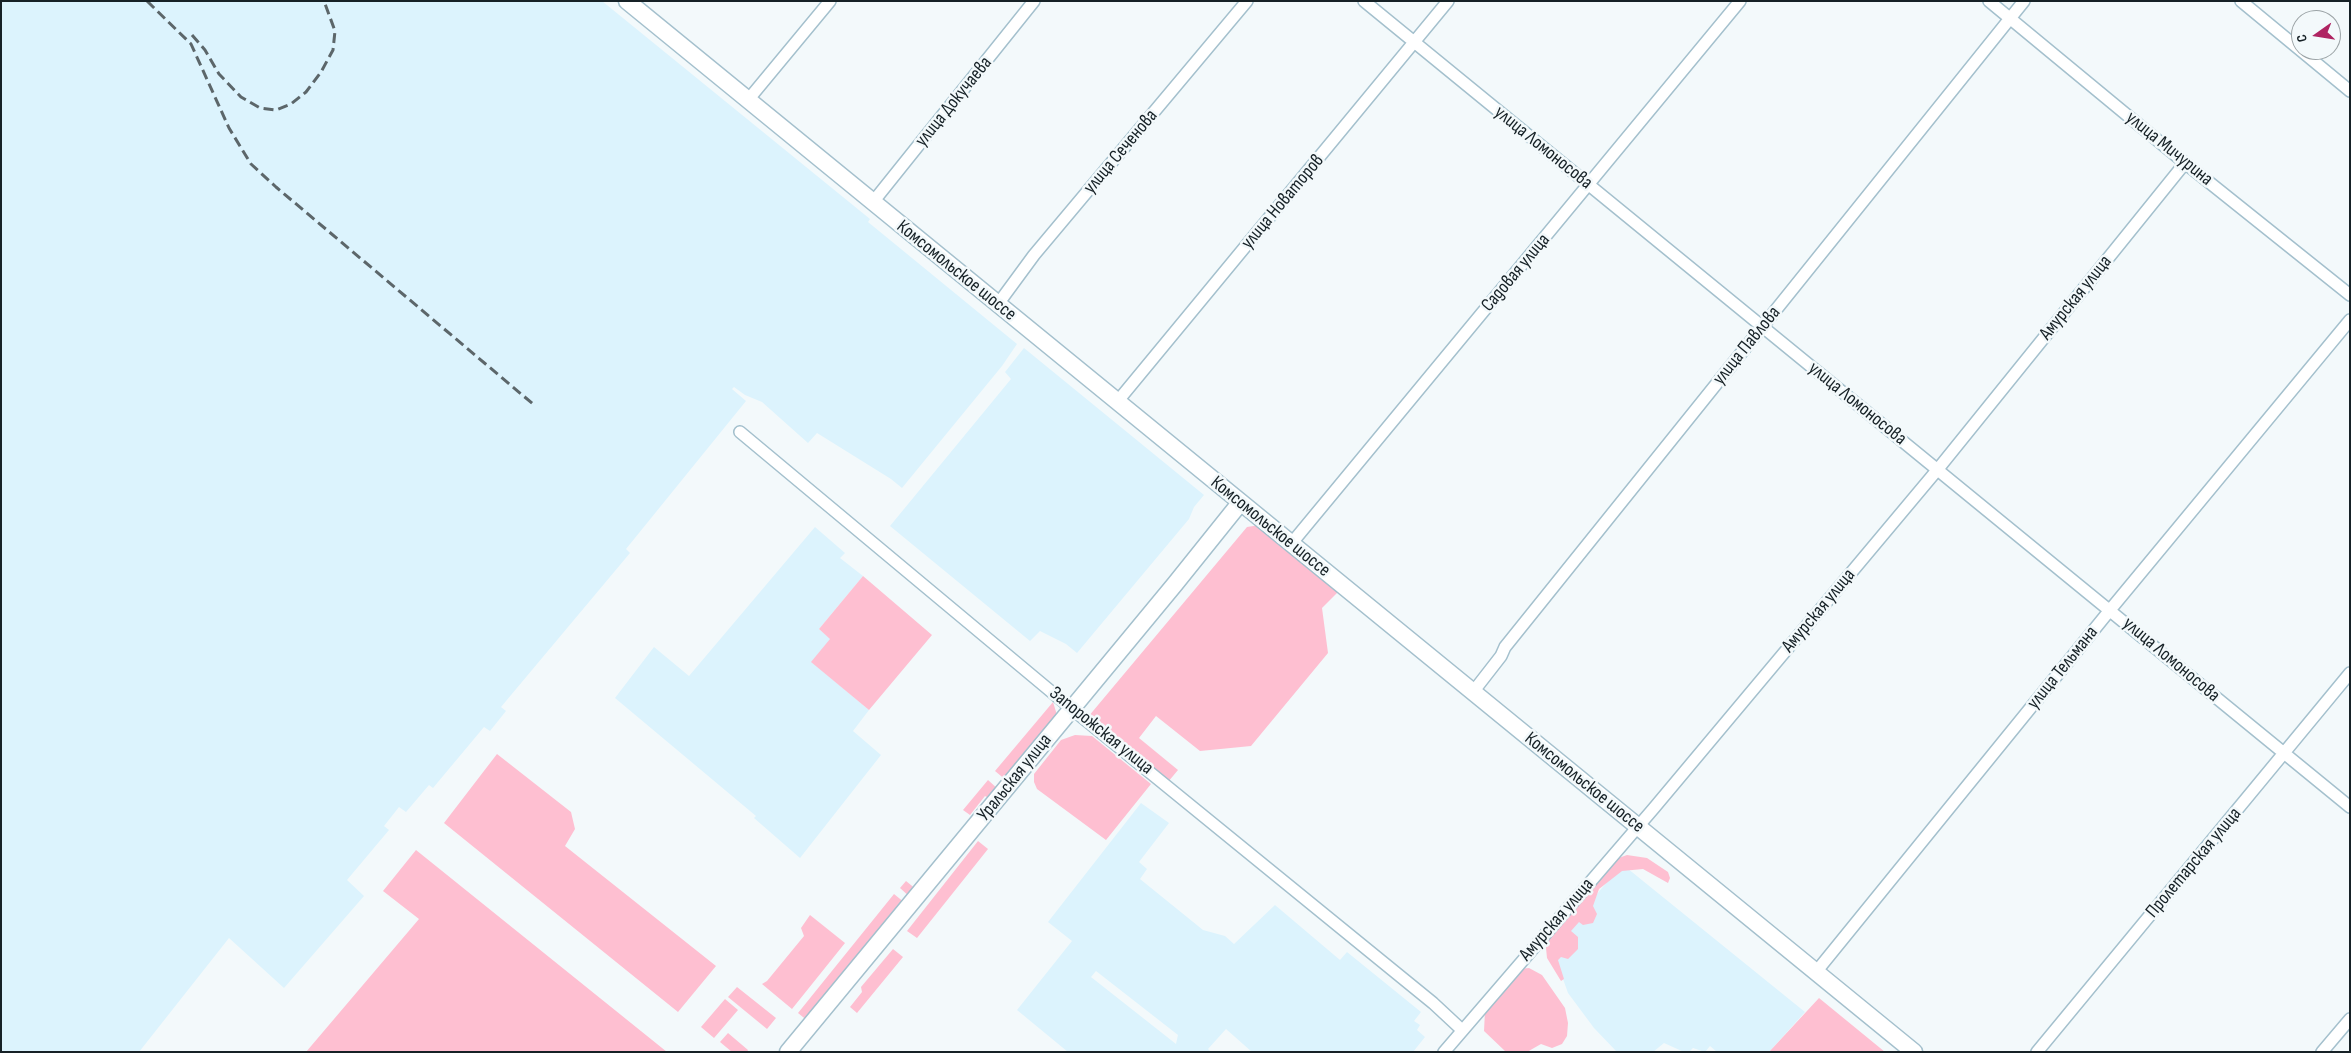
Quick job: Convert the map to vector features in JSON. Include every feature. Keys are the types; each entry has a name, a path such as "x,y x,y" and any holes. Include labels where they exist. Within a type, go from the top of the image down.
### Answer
{"main road":[{"name":"Комсомольское шоссе","path":"627,1 1914,1052"},
{"name":"Уральская улица","path":"789,1052 1240,502"}],"street":[{"path":"748,100 830,1"},
{"name":"улица Докучаева","path":"873,202 1034,1"},
{"name":"улица Сеченова","path":"998,304 1034,255 1247,1"},
{"name":"улица Ломоносова","path":"1364,1 1588,186 1938,469 2284,755 2350,807"},
{"name":"улица Новаторов","path":"1117,402 1448,1"},
{"name":"Садовая улица","path":"1291,544 1740,1"},
{"name":"улица Мичурина","path":"1990,1 2185,163 2350,295"},
{"name":"улица Павлова","path":"1473,692 1501,656 1505,647 2024,1"},
{"path":"2241,1 2350,91"},
{"name":"Амурская улица","path":"1444,1052 1938,469 2185,163"},
{"name":"улица Тельмана","path":"1816,972 2110,610 2350,320"},
{"name":"Запорожская улица","path":"740,432 1072,709 1433,1003 1462,1030"},
{"name":"Пролетарская улица","path":"2037,1052 2350,673"},
{"path":"2322,1052 2350,1019"}],"shaded area":[{"path":"1,1 602,1 870,219 868,222 1017,344 1002,366 902,488 891,479 817,433 808,443 762,402 745,395 734,387 732,389 746,401 626,549 630,553 501,707 506,711 490,731 484,727 433,788 429,785 406,812 399,807 384,826 389,830 347,880 364,896 284,988 229,938 139,1052 1,1052"},
{"path":"1024,348 1204,495 1194,507 1189,519 1077,653 1066,644 1040,631 1030,641 890,526 1011,379 1005,372"},
{"path":"1260,525 1339,591 1322,608 1328,653 1251,746 1200,751 1156,716 1139,738 1178,770 1168,782 1088,717 1247,527"},
{"path":"815,527 845,553 840,558 863,576 819,629 831,639 812,662 869,710 853,731 881,755 800,858 754,818 756,816 615,698 654,647 689,676"},
{"path":"863,576 932,635 869,710 811,662 830,639 819,629"},
{"path":"1053,702 1057,715 1007,781 995,771"},
{"path":"1075,735 1092,736 1151,784 1106,840 1037,789 1034,782 1034,774 1061,740"},
{"path":"497,754 571,812 575,829 565,846 716,966 678,1012 444,823"},
{"path":"988,780 999,790 992,800 985,796 970,815 963,810"},
{"path":"1141,803 1169,823 1139,862 1147,869 1140,879 1203,930 1225,936 1234,944 1275,905 1340,960 1347,952 1421,1012 1414,1021 1420,1025 1417,1030 1425,1037 1413,1052 1252,1052 1226,1029 1208,1049 1211,1052 1068,1052 1017,1010 1072,941 1048,922","holes":["1096,971 1178,1035 1176,1044 1091,977"]},
{"path":"978,841 988,849 917,938 907,931"},
{"path":"416,850 667,1052 306,1052 419,919 383,891"},
{"path":"1627,855 1647,858 1668,872 1670,878 1668,883 1643,869 1622,871 1599,889 1593,906 1597,914 1593,923 1583,925 1579,922 1571,931 1578,937 1578,949 1568,959 1561,957 1558,960 1564,979 1561,981 1547,958 1546,948 1548,940 1613,860"},
{"path":"1622,864 1805,1012 1769,1052 1717,1052 1710,1046 1705,1052 1693,1048 1689,1052 1684,1052 1664,1043 1653,1052 1617,1052 1594,1028 1568,993 1552,948"},
{"path":"906,881 917,890 911,898 900,888"},
{"path":"894,894 905,903 809,1022 798,1013"},
{"path":"810,915 845,943 792,1009 762,984 767,981 804,936 801,928"},
{"path":"893,949 903,957 857,1013 850,1007 862,992 861,987"},
{"path":"1529,968 1542,975 1565,1008 1568,1023 1567,1036 1562,1044 1552,1048 1541,1044 1527,1052 1505,1051 1484,1031 1485,1011 1519,969"},
{"path":"737,987 776,1018 767,1029 728,997"},
{"path":"1819,998 1885,1052 1769,1052"},
{"path":"725,999 738,1010 714,1038 701,1027"},
{"path":"728,1033 748,1050 747,1052 732,1052 720,1042"}],"railway":[{"path":"147,1 191,44 229,128 251,164 533,404"},
{"path":"192,35 205,50 219,74 241,97 260,108 276,110 291,104 306,92 321,72 333,50 335,31 324,1"}]}
